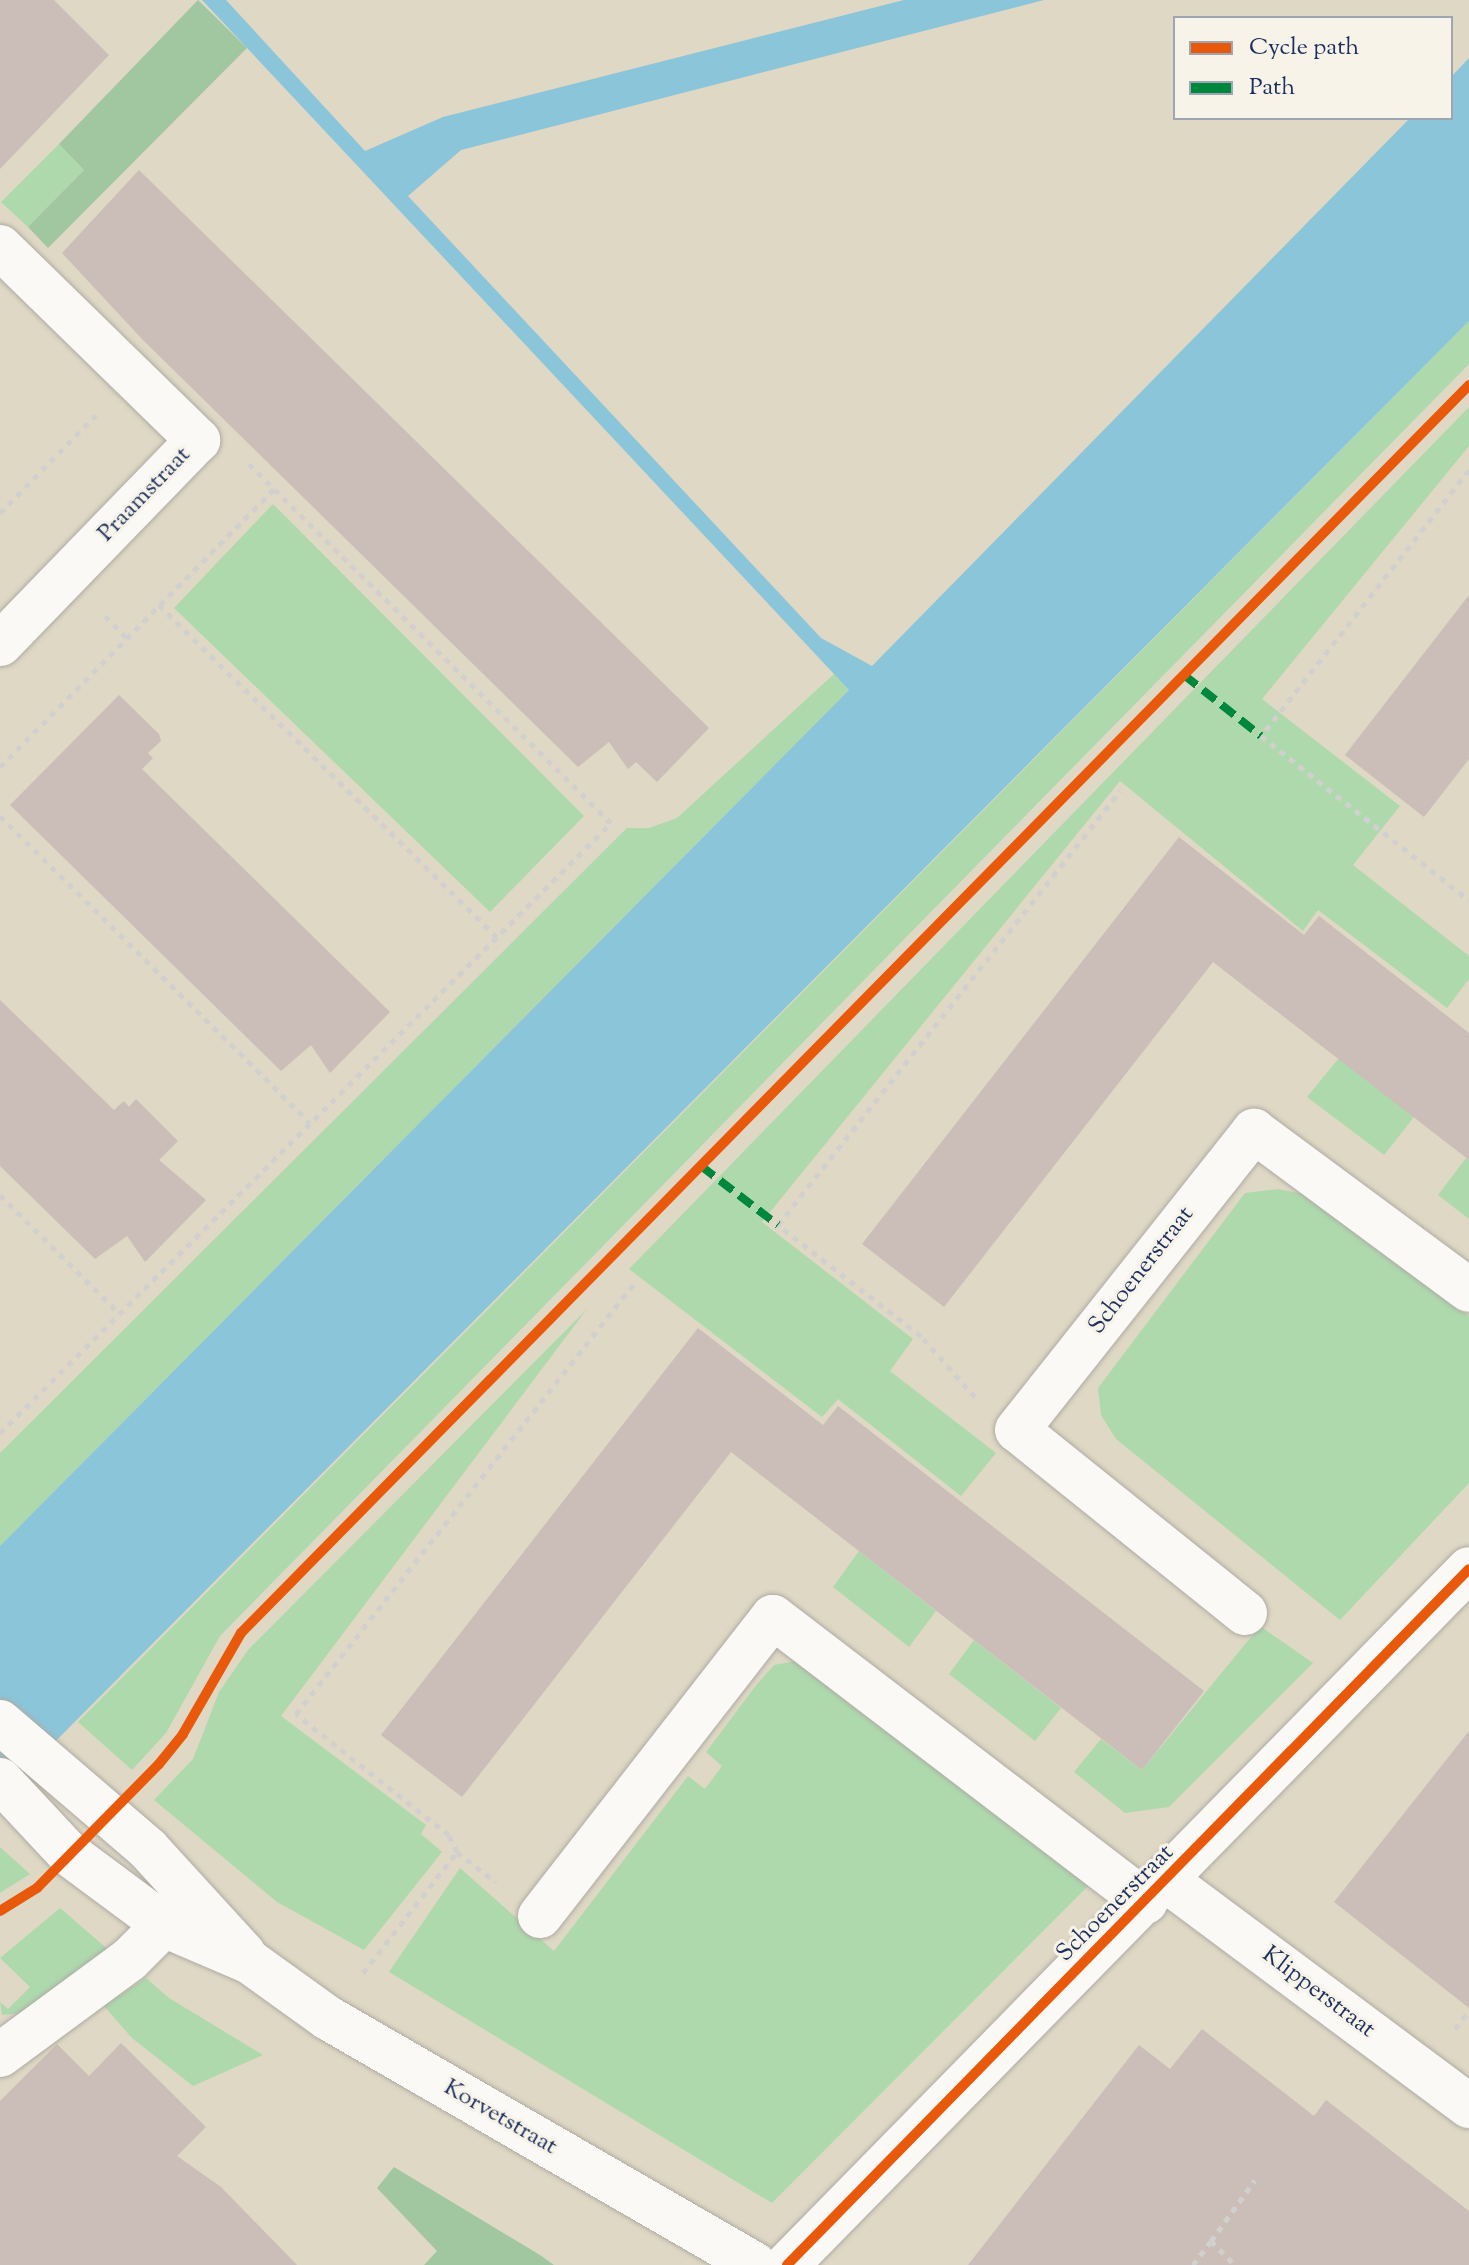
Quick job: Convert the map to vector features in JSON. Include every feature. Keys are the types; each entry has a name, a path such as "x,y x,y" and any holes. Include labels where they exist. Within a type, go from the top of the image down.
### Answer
{"street":[{"name":"Praamstraat","path":"0,247 198,440 0,644"},
{"name":"Schoenerstraat","path":"1017,1430 1254,1131 1469,1290"},
{"path":"1017,1430 1245,1613"},
{"name":"Schoenerstraat","path":"787,2265 1157,1891 1469,1569"},
{"name":"Schoenerstraat","path":"540,1916 773,1617 1157,1891"},
{"name":"Korvetstraat","path":"0,1722 53,1764 179,1910"},
{"name":"Korvetstraat","path":"9,1791 79,1863 179,1910 328,2018 755,2265"},
{"name":"Klipperstraat","path":"1157,1891 1469,2106"},
{"path":"0,2055 129,1960 179,1910"}],"path":[{"path":"0,513 133,377"},
{"path":"0,1433 611,823 222,438 198,440"},
{"path":"1469,470 1261,736 1469,900"},
{"path":"0,767 274,489"},
{"path":"159,605 497,937"},
{"path":"1017,1430 962,1387 921,1336 778,1225 1120,791"},
{"path":"0,816 310,1123"},
{"path":"0,1195 120,1314"},
{"path":"540,1916 457,1852 449,1835 296,1714 636,1281"},
{"path":"328,2018 457,1852"},
{"path":"1193,2265 1255,2180"},
{"path":"1211,2241 1235,2265"}],"green space":[{"path":"198,0 247,48 48,248 28,227 84,170 59,144"},
{"path":"59,144 84,170 28,227 1,202"},
{"path":"1469,321 1469,364 220,1636 166,1733 132,1770 78,1722"},
{"path":"1469,407 1469,446 1262,699 1400,806 1353,865 1469,956 1469,979 1447,1008 1318,910 1303,931 1120,781 762,1222 913,1339 890,1371 996,1453 961,1496 838,1399 822,1417 629,1269"},
{"path":"273,504 584,816 490,912 174,608"},
{"path":"834,674 849,690 0,1546 0,1453 627,828 649,828 677,818"},
{"path":"1339,1058 1414,1117 1384,1155 1307,1097"},
{"path":"1466,1158 1469,1160 1469,1219 1438,1195"},
{"path":"1278,1189 1308,1195 1469,1316 1469,1483 1340,1620 1116,1439 1101,1415 1098,1388 1245,1193"},
{"path":"587,1309 281,1716 426,1825 421,1834 442,1852 364,1950 277,1902 154,1800 193,1759 219,1692 248,1650"},
{"path":"859,1551 936,1611 909,1647 833,1587"},
{"path":"1260,1626 1313,1663 1169,1807 1125,1813 1074,1772 1101,1739 1142,1770"},
{"path":"974,1640 1061,1708 1035,1741 949,1674"},
{"path":"796,1661 849,1695 1088,1886 772,2203 389,1972 460,1868 554,1951 688,1776 705,1789 722,1766 706,1752 757,1684 774,1665"},
{"path":"0,1847 30,1874 0,1893"},
{"path":"60,1908 110,1951 25,2013 2,2015 0,2002 8,2009 30,1987 0,1958"},
{"path":"146,1978 169,1998 263,2055 193,2086 132,2038 104,2006"},
{"path":"394,2167 554,2265 424,2265 437,2251 377,2188"}],"water":[{"path":"202,0 226,0 365,151 443,117 904,0 1044,0 461,150 408,196 821,638 872,666 1408,120 1453,120 1453,75 1469,58 1469,321 0,1797 0,1546 849,690"}],"building":[{"path":"0,0 54,0 109,55 0,169"},
{"path":"139,170 709,728 657,782 636,762 628,769 609,742 578,767 142,339 62,253"},
{"path":"1469,595 1469,759 1424,817 1345,755"},
{"path":"119,695 159,734 161,741 148,753 153,758 142,769 390,1012 330,1073 311,1045 281,1071 10,805"},
{"path":"1179,837 1304,935 1319,916 1469,1033 1469,1160 1213,962 944,1307 862,1244"},
{"path":"0,1000 114,1110 124,1101 129,1107 136,1099 178,1141 159,1160 206,1200 145,1262 127,1236 95,1259 0,1166"},
{"path":"698,1328 823,1425 838,1406 1204,1691 1142,1770 731,1452 462,1797 381,1735"},
{"path":"1469,1731 1469,2008 1334,1902"},
{"path":"1202,2029 1314,2116 1326,2100 1469,2211 1469,2265 968,2265 1139,2045 1170,2069"},
{"path":"121,2043 206,2127 177,2156 221,2187 297,2265 0,2265 0,2101 57,2044 89,2076"}],"marked path":[{"path":"1184,675 1261,736"},
{"path":"701,1166 778,1225"}],"cycle path":[{"path":"0,1911 37,1888 159,1764 183,1734 241,1633 1469,385"},
{"path":"787,2265 1469,1569"}]}
